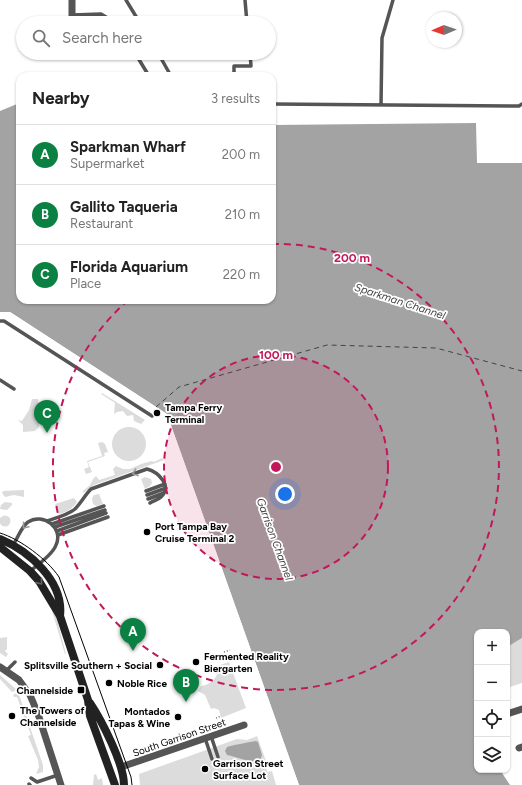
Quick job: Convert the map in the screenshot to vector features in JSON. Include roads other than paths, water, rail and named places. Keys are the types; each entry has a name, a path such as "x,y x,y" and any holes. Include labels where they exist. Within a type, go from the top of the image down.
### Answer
{"main road":[{"path":"0,539 13,545 46,572 53,584 61,607 60,616"},
{"path":"0,547 42,584 60,616 88,700 90,716 115,785"},
{"path":"88,700 97,713 121,768 124,785"},
{"path":"94,727 103,740 110,758 117,766 121,768"}],"street":[{"path":"72,0 72,15"},
{"path":"3,669 22,683 32,699 61,785"},
{"path":"510,713 522,709"},
{"name":"South Garrison Street","path":"121,768 244,725"}],"lane":[{"path":"126,0 136,16"},
{"path":"245,0 246,16"},
{"path":"381,105 382,38 393,0"},
{"path":"72,15 102,14 105,16"},
{"path":"139,60 147,72"},
{"path":"162,60 170,72"},
{"path":"234,72 234,66 251,66 251,60"},
{"path":"276,104 519,106 522,104"},
{"path":"0,321 4,321 152,416"},
{"path":"0,380 14,389"},
{"path":"47,521 75,509 91,489 144,470 151,470 161,476 165,488 160,499 148,497 165,488"},
{"path":"55,529 106,512 55,529"},
{"path":"13,545 22,528 27,523 38,518 47,521 55,529 57,545 30,572"},
{"path":"3,669 15,662"},
{"path":"208,737 218,757"},
{"path":"208,737 212,759"},
{"path":"31,778 38,784 58,775"}],"water":[{"path":"16,104 16,304 276,304 276,125 476,123 477,163 522,163 522,638 510,645 510,629 474,629 474,773 502,773 510,785 299,785 167,414 10,312 0,312 0,111"},
{"path":"256,741 258,742 262,755 260,761 247,761 227,755 225,751 227,747"}],"tram line":[{"path":"0,533 16,540 32,550 48,563 59,577 131,777 132,785"}],"place":[{"name":"Tampa Ferry Terminal","path":"157,413"},
{"name":"Florida Aquarium","path":"47,433"},
{"name":"Port Tampa Bay Cruise Terminal 2","path":"147,532"},
{"name":"Sparkman Wharf","path":"133,651"},
{"name":"Fermented Reality Biergarten","path":"196,662"},
{"name":"Splitsville Southern + Social","path":"160,665"},
{"name":"Noble Rice","path":"109,683"},
{"name":"Channelside","path":"81,690"},
{"name":"Gallito Taqueria","path":"186,702"},
{"name":"The Towers of Channelside","path":"12,716"},
{"name":"Montados Tapas & Wine","path":"178,717"},
{"name":"Garrison Street Surface Lot","path":"205,769"}],"water label":[{"name":"Sparkman Channel","path":"400,301"},
{"name":"Garrison Channel","path":"275,539"}]}
